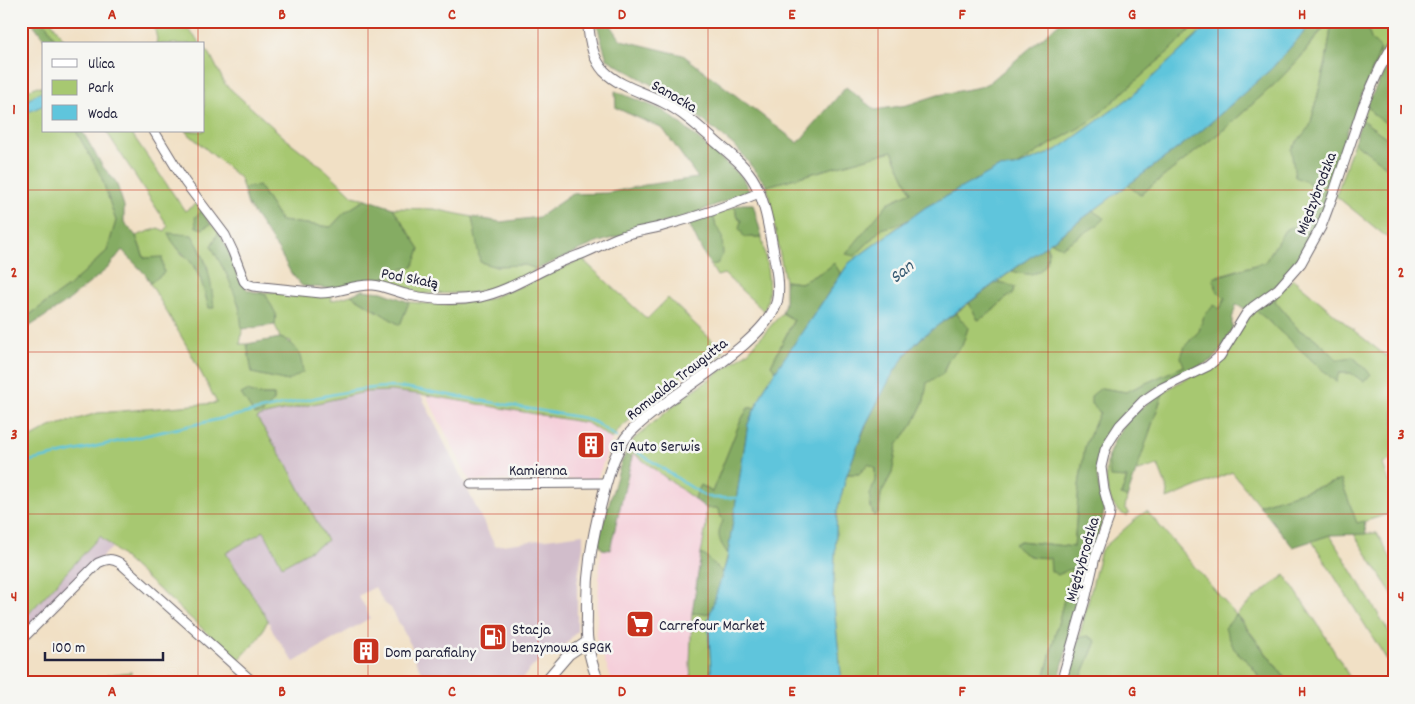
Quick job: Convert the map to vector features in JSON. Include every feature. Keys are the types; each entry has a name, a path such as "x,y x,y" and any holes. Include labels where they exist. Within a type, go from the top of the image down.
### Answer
{"street":[{"name":"Sanocka","path":"588,21 591,45 597,62 605,72 622,84 661,101 685,115 739,162 750,174 759,192"},
{"name":"Międzybrodzka","path":"1061,683 1095,557 1109,518 1110,512 1104,490 1101,467 1109,442 1120,425 1143,401 1162,388 1215,361 1225,350 1246,314 1278,289 1301,263 1321,227 1363,106 1394,42"},
{"name":"Pod Skałą","path":"155,132 185,182 226,235 244,281 247,284 321,293 331,293 365,285 384,287 407,295 422,297 458,300 481,296 524,281 565,259 623,236 692,218 759,192"},
{"name":"Romualda Traugutta","path":"599,683 587,642 586,595 589,559 606,483 619,448 627,436 664,403 735,352 764,324 774,310 778,291 774,252 770,227 759,192"},
{"name":"Kamienna","path":"471,484 606,483"},
{"path":"21,640 98,563 107,559 113,559 120,563 254,683"},
{"path":"544,683 569,654 587,642"}],"shaded area":[{"path":"391,391 421,395 495,546 583,534 577,584 577,631 559,652 545,653 518,683 428,683 416,662 413,649 391,608 384,603 375,587 358,596 370,618 294,662 273,632 268,620 225,553 264,531 287,465 257,418 365,392"},
{"path":"426,395 587,423 612,439 597,479 470,481"},
{"path":"633,453 706,508 706,526 692,613 691,683 613,683 596,637 602,549 610,549"},
{"path":"100,536 112,548 21,634 21,622"}],"green space":[{"path":"31,21 44,21 57,42 47,42"},
{"path":"44,21 51,21 66,42 57,42"},
{"path":"153,21 181,21 199,42 156,42"},
{"path":"597,21 608,21 621,40 683,55 798,143 846,87 875,110 907,105 938,95 980,87 990,82 1062,21 1198,21 1175,46 1091,121 1015,167 998,168 926,207 905,222 881,229 855,256 846,254 888,203 911,192 892,151 767,186 737,148 678,100 607,59"},
{"path":"1198,21 1213,21 1132,96 1057,150 1015,167 1091,121 1175,46"},
{"path":"1314,21 1366,21 1371,39 1381,49 1347,131 1329,196 1297,263 1280,283 1246,309 1236,305 1232,319 1232,329 1221,350 1212,360 1147,394 1122,416 1107,438 1100,453 1096,470 1101,499 1105,507 1100,529 1088,566 1058,683 1043,683 1072,568 1058,575 1051,571 1050,558 1034,557 1026,554 1014,544 1020,541 1074,547 1079,486 1085,446 1100,412 1091,404 1091,396 1101,388 1126,392 1184,366 1181,357 1185,346 1199,331 1204,316 1214,305 1220,309 1225,298 1217,291 1213,278 1265,262 1285,230 1308,221 1311,184 1295,177 1291,149 1310,126 1326,62 1331,28 1326,24 1300,58 1277,82 1227,127 1140,195 1128,185 1201,131 1271,69"},
{"path":"1366,21 1394,21 1394,32 1366,84 1381,49 1371,39"},
{"path":"1327,24 1331,28 1326,62 1310,126 1291,149 1311,184 1308,221 1285,230 1265,262 1217,276 1225,297 1220,309 1204,316 1199,331 1190,340 1185,366 1126,392 1101,388 1091,404 1100,412 1085,446 1079,486 1074,547 1020,541 1029,556 1051,558 1072,568 1043,683 842,683 833,597 837,511 847,474 859,474 869,464 875,468 875,481 870,502 874,516 879,512 881,494 892,473 897,445 913,424 924,401 927,382 943,374 948,360 962,346 968,328 956,313 969,303 978,320 989,314 1013,294 1015,287 997,282 1012,271 1026,274 1049,252 1046,245 1051,242 1063,247 1103,218 1093,211 1128,185 1140,195 1227,127 1277,82 1300,58"},
{"path":"205,48 210,54 225,84 286,139 327,171 353,196 366,199 344,213 331,227 281,221 259,186 243,188 240,178 186,132 205,132"},
{"path":"1387,67 1394,68 1394,129 1373,114 1367,104"},
{"path":"37,86 42,87 42,132 77,132 101,176 116,221 107,251 68,287 21,321 21,94"},
{"path":"615,91 662,110 676,120 742,177 749,191 696,213 596,243 537,269 525,265 493,266 480,262 472,217 501,222 539,217 572,194 608,193 645,185 698,178 663,129 616,108"},
{"path":"1367,104 1394,129 1394,143 1362,120"},
{"path":"1362,120 1394,143 1394,172 1354,142"},
{"path":"77,132 83,132 103,167 116,182 124,206 124,222 136,236 144,258 162,257 164,273 150,283 146,275 122,250 108,268 64,304 21,332 21,321 68,287 107,251 116,221 101,176"},
{"path":"107,132 131,132 185,211 197,203 202,211 202,229 211,224 219,232 211,246 236,296 241,318 240,344 247,344 253,373 288,381 291,341 280,338 275,325 275,314 266,295 255,292 287,292 332,296 331,301 351,295 400,325 409,302 443,305 485,300 535,281 582,259 647,319 668,298 724,352 704,368 700,363 695,364 617,431 612,439 587,423 426,395 391,391 365,392 257,418 287,465 327,541 282,566 264,531 226,553 268,620 259,638 238,661 100,536 21,622 21,443 50,427 98,413 217,403 150,283 153,281 136,236 158,228 165,231 168,226","holes":["192,236 208,268 209,308 201,280 191,262 181,253 171,239","247,391 259,395 274,395 274,401 255,415 242,395"]},
{"path":"1354,142 1394,172 1394,243 1336,196"},
{"path":"892,151 911,192 888,203 855,256 881,229 905,222 849,263 841,274 834,264 801,283 785,281 767,186"},
{"path":"259,186 281,221 331,227 344,213 366,199 393,208 420,249 413,267 396,270 378,281 368,281 338,289 302,286 291,273 279,251 248,205 243,188"},
{"path":"742,204 753,204 762,237 744,237 739,228 741,221 734,207"},
{"path":"734,207 741,221 744,237 762,237 769,284 764,311 724,274 717,276 711,266 718,263 722,235 716,226 713,215"},
{"path":"393,208 434,209 472,217 481,262 493,266 525,265 537,269 517,280 496,288 470,293 419,294 378,281 396,270 413,267 420,249"},
{"path":"202,211 211,224 202,229 196,227 195,217"},
{"path":"1093,211 1104,218 1099,224 1062,247 1051,242"},
{"path":"713,215 716,226 722,235 723,254 718,263 711,266 689,224"},
{"path":"219,232 240,281 248,290 266,295 276,314 275,325 242,329 239,305 227,275 211,246"},
{"path":"168,233 192,235 208,270 214,308 209,308 202,283 194,266"},
{"path":"1046,245 1048,257 1044,267 1036,273 1030,274 1012,271"},
{"path":"834,263 841,274 776,371 771,365 794,320 782,313 785,303 785,281 801,283 827,269"},
{"path":"1293,279 1386,356 1394,348 1394,458 1383,464 1394,496 1394,512 1357,524 1341,480 1259,505 1232,472 1167,499 1168,491 1158,465 1135,472 1163,393 1225,356 1237,333 1255,309 1336,381 1339,373 1351,373 1364,381 1371,374 1353,357 1338,361 1313,337 1299,330 1275,301 1277,295"},
{"path":"997,282 1015,287 1013,294 989,314 978,320 969,303"},
{"path":"362,290 382,292 409,302 400,325 351,295"},
{"path":"1277,295 1275,301 1299,330 1313,337 1338,361 1353,357 1371,374 1364,382 1351,373 1339,373 1336,382 1255,309"},
{"path":"782,313 794,319 771,365 776,371 766,385 755,408 748,408 740,422 712,492 701,485 694,499 633,453 632,457 625,455 633,440 653,423 687,395 748,352"},
{"path":"956,313 968,328 962,346 948,360 943,374 927,383 924,401 913,424 897,445 892,473 881,494 879,512 874,516 870,503 870,494 875,480 875,468 868,464 859,474 847,474 868,420 886,384 909,351 926,334"},
{"path":"280,338 291,343 298,351 303,372 288,381 252,373 247,344"},
{"path":"247,391 259,395 274,395 274,401 263,413 255,415 241,394"},
{"path":"1163,393 1127,498 1121,495 1127,478 1110,477 1108,456 1115,439 1130,417"},
{"path":"748,408 755,408 748,424 728,554 719,535 723,521 717,508 706,508 694,499 701,485 712,492 740,422"},
{"path":"625,455 632,457 610,550 602,549 598,541"},
{"path":"1108,456 1127,477 1121,494 1127,498 1125,508 1129,512 1127,516 1114,506 1110,499 1106,481"},
{"path":"1341,480 1357,523 1364,521 1366,534 1330,535 1293,547 1259,505"},
{"path":"717,507 723,521 721,543 728,554 723,573 708,558 701,554 706,526 706,508"},
{"path":"1147,511 1236,615 1253,599 1285,575 1319,626 1353,683 1289,683 1237,615 1234,649 1252,666 1263,683 1079,683 1096,641 1088,636 1079,638 1101,550"},
{"path":"1377,533 1394,564 1394,597 1354,534"},
{"path":"1330,535 1394,640 1394,671 1312,541"},
{"path":"701,554 708,558 723,573 711,612 705,614 692,613"},
{"path":"711,612 708,620 712,683 691,683 692,613 705,614"},
{"path":"1236,615 1289,683 1263,683 1252,666 1234,649 1225,628"},
{"path":"1088,636 1096,641 1079,683 1065,683 1079,638"},
{"path":"131,672 133,683 109,683 108,675"}],"water":[{"name":"San","path":"1213,21 1314,21 1271,69 1201,131 922,337 906,354 892,375 865,426 847,474 837,511 833,597 842,683 712,683 708,620 727,560 748,424 766,385 849,263 926,207 998,168 1015,167 1057,150 1132,96"},
{"path":"42,92 42,106 26,113 21,111 22,104"}],"waterway":[{"path":"21,463 319,397 385,387 408,388 584,418 596,423 616,437"},
{"path":"630,447 703,495 713,498 739,498"}],"place":[{"name":"GT Auto Serwis","path":"591,445"},
{"name":"Carrefour Market","path":"640,624"},
{"name":"Stacja benzynowa SPGK","path":"493,637"},
{"name":"Dom parafialny","path":"366,651"}]}
